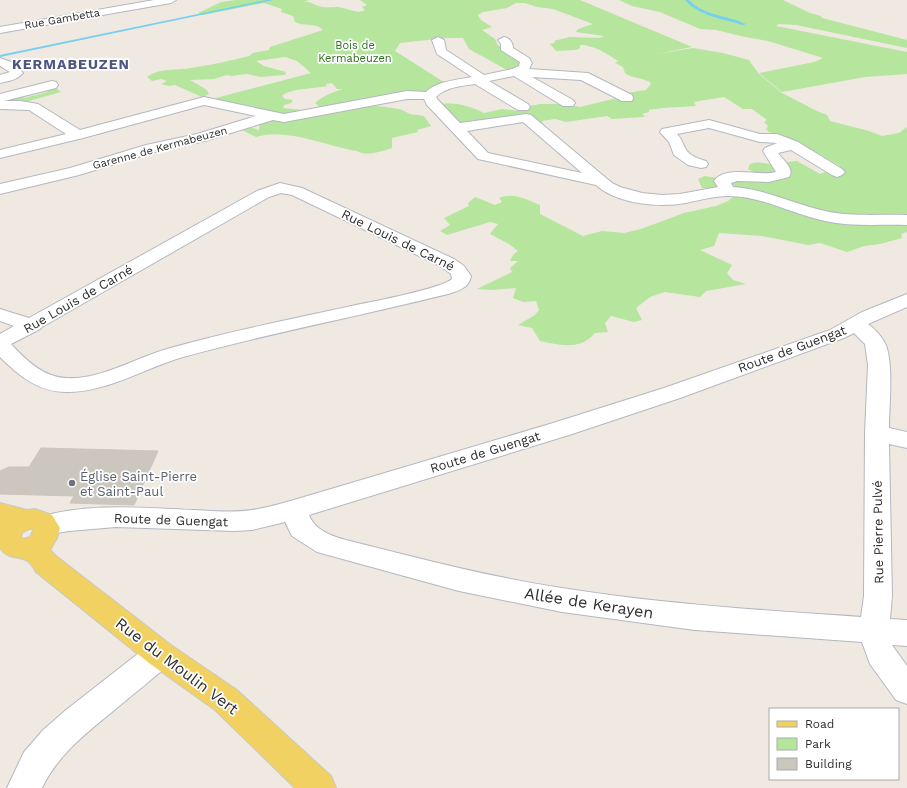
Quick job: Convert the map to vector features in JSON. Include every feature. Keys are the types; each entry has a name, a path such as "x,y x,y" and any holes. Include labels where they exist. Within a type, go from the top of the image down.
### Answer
{"main road":[{"path":"0,513 22,534"},
{"name":"Rue du Moulin Vert","path":"22,534 38,556 53,570 160,654 226,700 319,788"}],"street":[{"name":"Rue Gambetta","path":"0,30 171,0"},
{"path":"438,40 441,52 523,107"},
{"path":"504,40 507,44 507,50 526,60 524,68 516,72"},
{"path":"0,62 8,65 17,73 13,76 0,78"},
{"path":"516,72 568,104"},
{"path":"0,154 78,135 204,100 284,118 408,96 426,96 441,88 516,72 584,76 627,98"},
{"path":"0,99 52,85"},
{"path":"426,96 480,153 487,157 601,182"},
{"path":"0,105 20,105 33,107 78,135"},
{"name":"Garenne de Kermabeuzen","path":"0,189 67,174 151,148 200,138 272,116"},
{"path":"457,128 526,118 601,182 621,192 653,199 680,199 728,191 760,195 833,218 907,220"},
{"path":"701,164 692,162 679,152 676,142 667,132 709,124 760,138 778,138 793,145 836,172"},
{"path":"728,191 722,181 728,178 776,177 784,174 785,172 770,151 776,148 793,145"},
{"name":"Rue Louis de Carné","path":"0,342 33,325 263,194 280,188 289,188 296,191 448,263 459,271 463,277 458,284 439,291 349,314 176,353 101,379 76,384 59,385 47,382 20,364 0,345"},
{"name":"Route de Guengat","path":"22,534 92,518 234,521 252,520 294,510 561,429 672,393 837,334 907,300"},
{"path":"0,315 33,325"},
{"name":"Rue Pierre Pulvé","path":"855,324 867,333 875,344 879,365 877,433 878,596 874,630"},
{"path":"877,433 907,440"},
{"name":"Allée de Kerayen","path":"294,510 301,529 312,538 326,545 372,559 459,580 562,600 680,616 751,623 907,633"},
{"path":"874,630 881,655 907,690"},
{"path":"24,788 36,764 55,741 77,721 160,654"}],"green space":[{"name":"Bois de Kermabeuzen","path":"236,0 309,0 303,2 309,2 320,7 340,7 359,12 365,10 362,7 367,5 360,0 580,0 692,47 657,54 693,48 723,53 749,60 758,73 782,93 827,115 830,121 869,131 882,136 899,133 907,127 907,232 901,234 902,238 880,244 864,246 847,252 820,243 808,245 762,236 719,233 714,246 700,250 732,265 727,273 733,280 746,284 706,291 700,297 665,292 650,297 636,308 642,320 634,322 611,316 605,323 608,332 595,333 589,339 576,344 562,345 540,341 532,328 518,325 535,315 539,310 536,301 523,302 513,298 516,288 491,290 477,289 512,272 510,268 518,261 510,261 513,255 518,251 509,244 490,234 498,224 490,222 447,235 440,231 450,225 444,218 469,206 468,203 475,197 495,205 502,202 499,198 504,196 514,196 525,199 540,205 540,214 583,236 602,231 624,233 641,229 684,213 716,206 728,201 739,189 702,188 698,179 705,176 718,178 758,174 748,169 750,164 755,163 790,167 787,162 797,161 820,174 840,166 801,144 769,132 766,129 768,126 764,122 767,120 752,109 743,109 724,97 694,102 696,106 649,110 649,112 642,114 645,116 643,117 612,119 607,116 566,122 555,119 542,121 543,124 539,125 523,121 481,126 456,123 454,117 446,115 437,104 450,103 462,105 484,113 502,109 519,111 525,107 540,104 566,104 580,107 613,99 627,93 646,90 651,84 650,82 625,73 623,67 615,63 618,61 595,48 580,45 580,48 576,50 556,51 550,44 555,43 554,41 569,37 599,38 604,36 576,32 578,29 593,24 553,9 537,7 525,3 516,3 507,8 483,12 478,15 481,20 492,27 482,30 495,39 497,44 509,55 521,61 523,66 507,70 469,49 463,38 446,38 400,43 395,51 447,84 424,94 321,108 315,103 328,94 343,89 337,89 332,83 326,84 327,86 322,87 291,91 282,96 285,99 293,100 291,103 284,105 283,108 311,111 369,105 400,109 410,114 424,116 431,126 417,130 418,132 392,138 392,148 374,153 361,153 306,138 279,134 256,137 242,130 249,127 259,130 260,122 269,112 221,101 216,98 311,73 297,61 285,57 256,61 264,66 286,72 285,75 260,77 247,74 227,75 214,79 190,80 207,90 209,94 202,97 175,85 169,86 161,84 167,81 161,79 152,81 147,77 158,72 198,67 249,56 253,53 269,50 270,47 323,30 317,26 295,22 293,16 281,12 282,9 264,3 203,15 198,13 221,2"},
{"path":"619,0 783,0 810,13 821,16 822,18 907,40 907,48 796,25 779,24 776,26 907,52 907,74 865,77 782,92 759,73 814,62 823,58 768,41 716,30 700,29 660,12 632,6"},
{"path":"55,87 61,92 29,101 11,101 11,99 22,96 24,98 48,92 44,89"}],"building":[{"name":"Église Saint-Pierre et Saint-Paul","path":"41,448 158,451 134,505 70,503 74,496 0,494 0,471 9,467 29,467"}],"waterway":[{"path":"0,56 271,0"},
{"path":"687,0 691,5 705,12 744,24"}],"place":[{"name":"Église Saint-Pierre et Saint-Paul","path":"72,483"}],"district":[{"name":"KERMABEUZEN","path":"71,64"}]}
